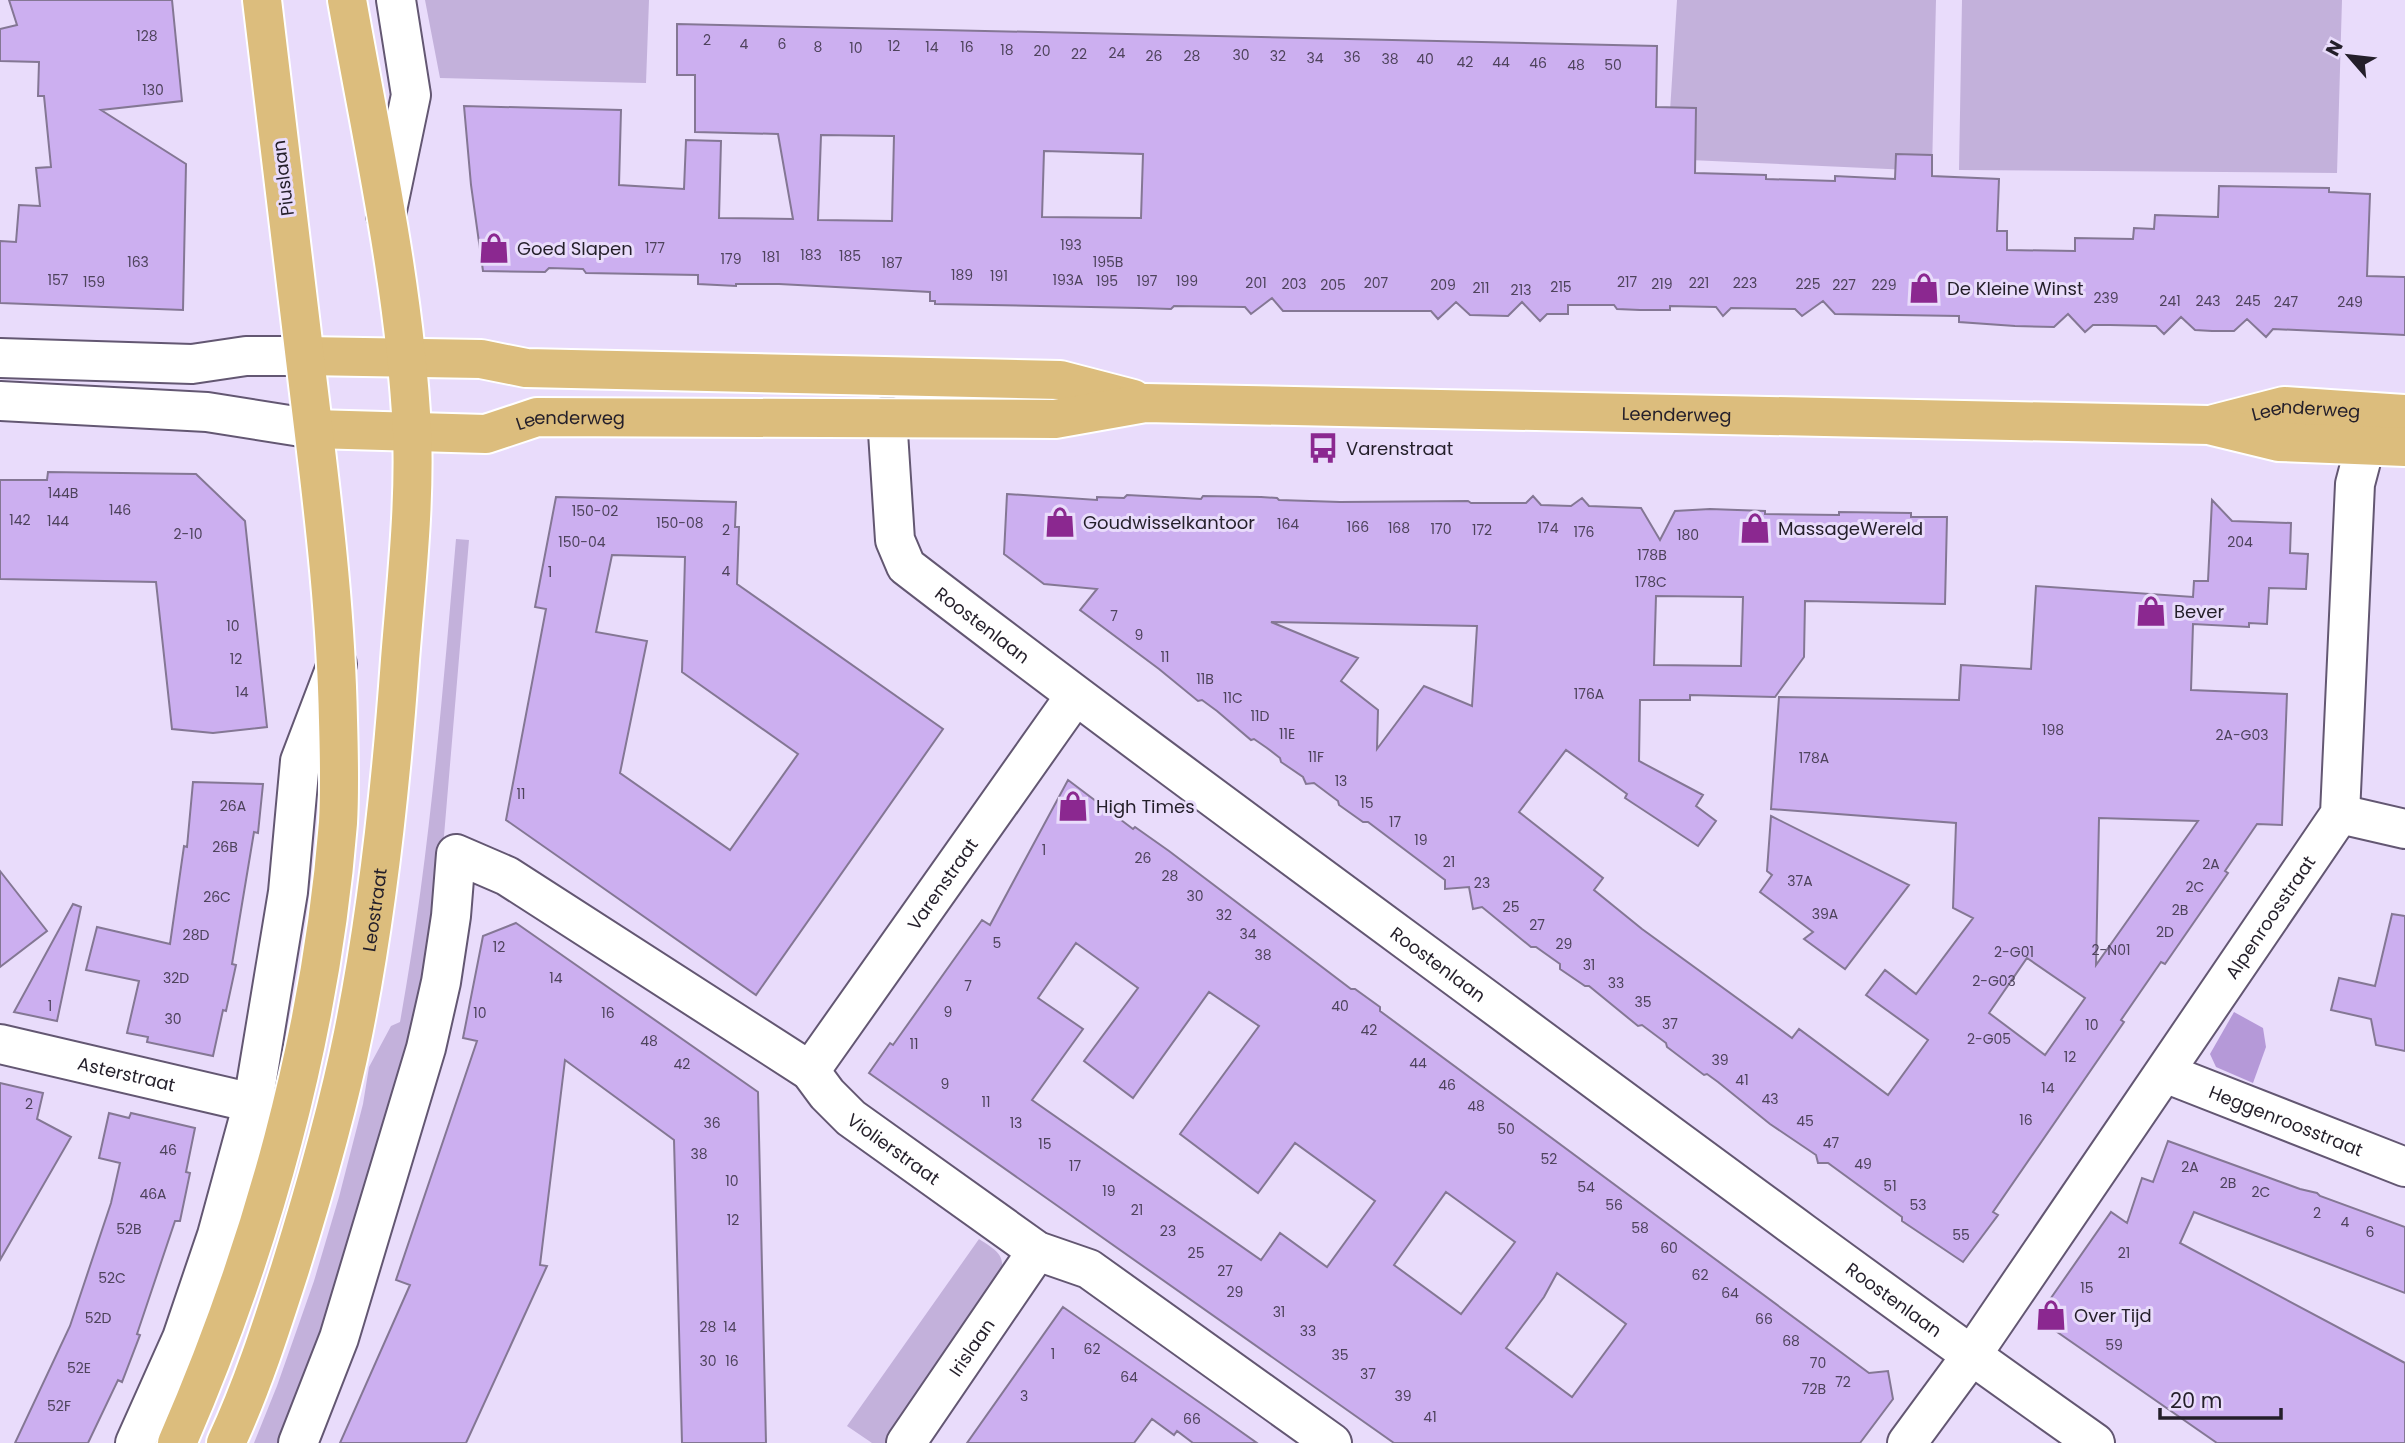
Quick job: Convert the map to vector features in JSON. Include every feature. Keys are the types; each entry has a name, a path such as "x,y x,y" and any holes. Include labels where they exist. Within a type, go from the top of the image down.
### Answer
{"main road":[{"name":"Piuslaan","path":"262,0 305,356"},
{"path":"347,0 406,356"},
{"name":"Leenderweg","path":"305,356 481,359 526,368 1060,380 1145,403"},
{"path":"177,1443 227,1321 261,1217 309,1025 324,945 338,820 337,664 324,505 305,356"},
{"name":"Leostraat","path":"226,1443 262,1356 299,1239 333,1120 360,997 385,836 394,745 408,549 412,433 406,356"},
{"name":"Leenderweg","path":"314,429 486,434 537,416 1055,419 1145,403 2209,425 2284,406 2379,423 2405,447"}],"street":[{"path":"385,218 411,96 396,0"},
{"name":"Leenderweg","path":"0,358 192,364 246,356 305,356"},
{"name":"Leenderweg","path":"0,401 207,412 314,429"},
{"name":"Roostenlaan","path":"887,417 895,540 906,566 1075,696 1970,1356 2095,1443"},
{"path":"2379,423 2355,484 2340,814 2405,829"},
{"path":"135,1443 182,1338 217,1235 253,1103 288,892 300,761 337,664"},
{"name":"Varenstraat","path":"810,1071 1075,696"},
{"name":"Alpenroosstraat","path":"1908,1443 2165,1073 2340,814"},
{"name":"Violierstraat","path":"298,1443 339,1338 426,1048 452,916 456,854 507,876 810,1071 827,1094 851,1118 1038,1251 1089,1269 1332,1443"},
{"name":"Asterstraat","path":"0,1044 253,1103"},
{"name":"Heggenroosstraat","path":"2165,1073 2405,1167"},
{"name":"Irislaan","path":"906,1443 1038,1251"}],"shaded area":[{"path":"425,0 649,0 646,83 440,78"},
{"path":"1677,0 1936,0 1932,171 1667,159"},
{"path":"1962,0 2342,0 2337,173 1959,170"},
{"path":"456,539 469,540 434,954 329,1330 283,1443 254,1443 314,1281 363,1104 369,1067 391,1026 400,1022 427,842"},
{"path":"2234,1012 2263,1028 2266,1047 2253,1083 2216,1067 2210,1054"},
{"path":"979,1239 999,1254 1002,1264 1000,1278 887,1443 872,1443 847,1426"}],"building":[{"path":"9,0 172,0 182,101 101,110 186,164 183,310 0,303 0,241 16,242 19,205 40,206 36,168 51,167 44,96 38,96 39,62 0,61 0,29 17,25"},
{"path":"677,24 1657,46 1656,107 1696,108 1695,173 1766,175 1766,179 1835,181 1835,176 1895,179 1896,154 1932,155 1932,176 1999,179 1997,231 2007,231 2007,250 2075,251 2075,238 2133,239 2134,228 2154,229 2155,215 2218,217 2219,186 2329,188 2329,192 2370,194 2367,276 2405,277 2405,335 2273,329 2266,337 2247,319 2234,331 2212,331 2195,330 2181,317 2164,334 2156,326 2093,325 2085,332 2068,314 2054,327 2015,326 1959,322 1959,316 1835,314 1823,301 1802,316 1795,309 1731,308 1723,316 1716,307 1670,306 1670,310 1640,310 1617,309 1614,305 1568,305 1568,314 1547,314 1540,321 1522,302 1508,316 1470,315 1456,302 1438,319 1431,311 1283,311 1272,298 1251,314 1245,307 1174,306 1171,309 935,304 935,301 930,301 930,292 779,284 698,284 698,275 586,273 583,269 549,268 545,272 483,271 464,106 621,110 619,185 684,189 686,140 721,141 719,218 793,219 778,134 695,132 695,75 677,75","holes":["821,135 894,136 892,221 818,220","1044,151 1143,154 1141,218 1042,217"]},
{"path":"48,472 196,474 245,521 267,727 213,733 172,729 156,582 0,579 0,480 47,480"},
{"path":"1007,494 1097,500 1097,497 1124,498 1127,495 1201,499 1203,496 1340,502 1471,503 1526,503 1533,496 1541,505 1571,506 1582,498 1589,506 1641,508 1660,540 1675,511 1710,509 1765,511 1765,514 1839,515 1839,512 1911,513 1911,517 1947,517 1945,604 1805,601 1804,657 1775,697 1690,695 1690,700 1640,700 1639,761 1703,795 1696,806 1716,821 1698,846 1625,798 1627,794 1566,750 1519,812 1603,878 1594,890 1642,929 1792,1038 1799,1029 1888,1095 1928,1040 1866,995 1885,970 1916,994 1973,918 1953,908 1956,823 1771,809 1779,697 1959,700 1961,665 2031,669 2036,586 2193,597 2194,581 2208,581 2212,500 2232,521 2291,523 2290,553 2308,554 2306,589 2269,588 2267,624 2249,623 2249,627 2193,624 2191,690 2287,694 2282,825 2257,824 2225,871 2228,873 2165,964 2161,962 2121,1020 2124,1022 1993,1212 1998,1215 1963,1262 1902,1221 1902,1217 1828,1163 1818,1163 1816,1155 1770,1124 1707,1074 1704,1075 1642,1025 1638,1026 1589,986 1560,969 1560,964 1536,947 1531,947 1482,907 1473,909 1469,887 1445,889 1445,880 1368,822 1363,822 1339,805 1338,801 1314,783 1306,784 1303,777 1281,762 1280,758 1254,739 1251,740 1202,700 1198,701 1080,610 1097,589 1044,584 1004,554","holes":["1656,596 1743,597 1741,666 1654,665","1271,622 1477,626 1472,706 1424,686 1377,749 1378,710 1341,681 1358,658","2099,818 2198,821 2096,965","2027,958 2085,998 2045,1055 1989,1013"]},
{"path":"556,497 736,502 735,527 739,527 737,584 943,729 756,995 506,820 546,609 535,607","holes":["612,555 685,557 682,672 798,754 730,850 620,773 647,641 596,632"]},
{"path":"1068,780 1133,829 1135,827 1169,851 1351,989 1355,989 1380,1007 1380,1011 1869,1373 1888,1371 1893,1399 1860,1443 1394,1443 869,1073 890,1043 893,1045 982,920 990,925","holes":["1076,943 1138,988 1084,1061 1133,1098 1209,992 1259,1026 1180,1134 1258,1193 1295,1143 1375,1201 1327,1267 1280,1233 1261,1260 1032,1100 1083,1029 1038,998","1446,1192 1515,1242 1461,1314 1394,1265","1557,1273 1626,1324 1572,1397 1506,1348 1544,1297"]},
{"path":"193,782 263,784 258,833 254,832 232,964 236,965 213,1056 147,1042 148,1037 127,1033 139,981 86,970 97,927 170,944 184,846 187,847"},
{"path":"1771,816 1909,885 1845,969 1804,939 1813,932 1760,892 1772,875 1767,871"},
{"path":"0,871 47,931 0,967"},
{"path":"73,904 81,907 57,1021 14,1012"},
{"path":"2392,914 2405,916 2405,1051 2376,1045 2371,1019 2331,1010 2339,978 2375,986"},
{"path":"516,923 758,1092 766,1443 682,1443 674,1140 565,1060 540,1265 547,1266 466,1443 340,1443 410,1285 396,1280 477,1041 463,1038 483,936"},
{"path":"0,1083 43,1093 37,1119 71,1137 0,1260"},
{"path":"109,1113 129,1118 131,1113 195,1128 186,1172 190,1173 180,1221 175,1221 137,1334 140,1335 122,1382 118,1380 88,1443 15,1443 70,1326 111,1203 120,1163 99,1158"},
{"path":"2168,1141 2405,1227 2405,1293 2194,1212 2180,1243 2405,1363 2405,1443 2217,1443 2037,1318 2111,1212 2127,1223 2142,1178 2153,1182"},
{"path":"1063,1307 1257,1443 1193,1443 1177,1431 1174,1435 1152,1419 1134,1443 967,1443"}],"place":[{"name":"Goed Slapen","path":"494,248"},
{"name":"De Kleine Winst","path":"1924,288"},
{"name":"Varenstraat","path":"1323,448"},
{"name":"Goudwisselkantoor","path":"1060,522"},
{"name":"MassageWereld","path":"1755,528"},
{"name":"Bever","path":"2151,611"},
{"name":"High Times","path":"1073,806"},
{"name":"Over Tijd","path":"2051,1315"}]}
